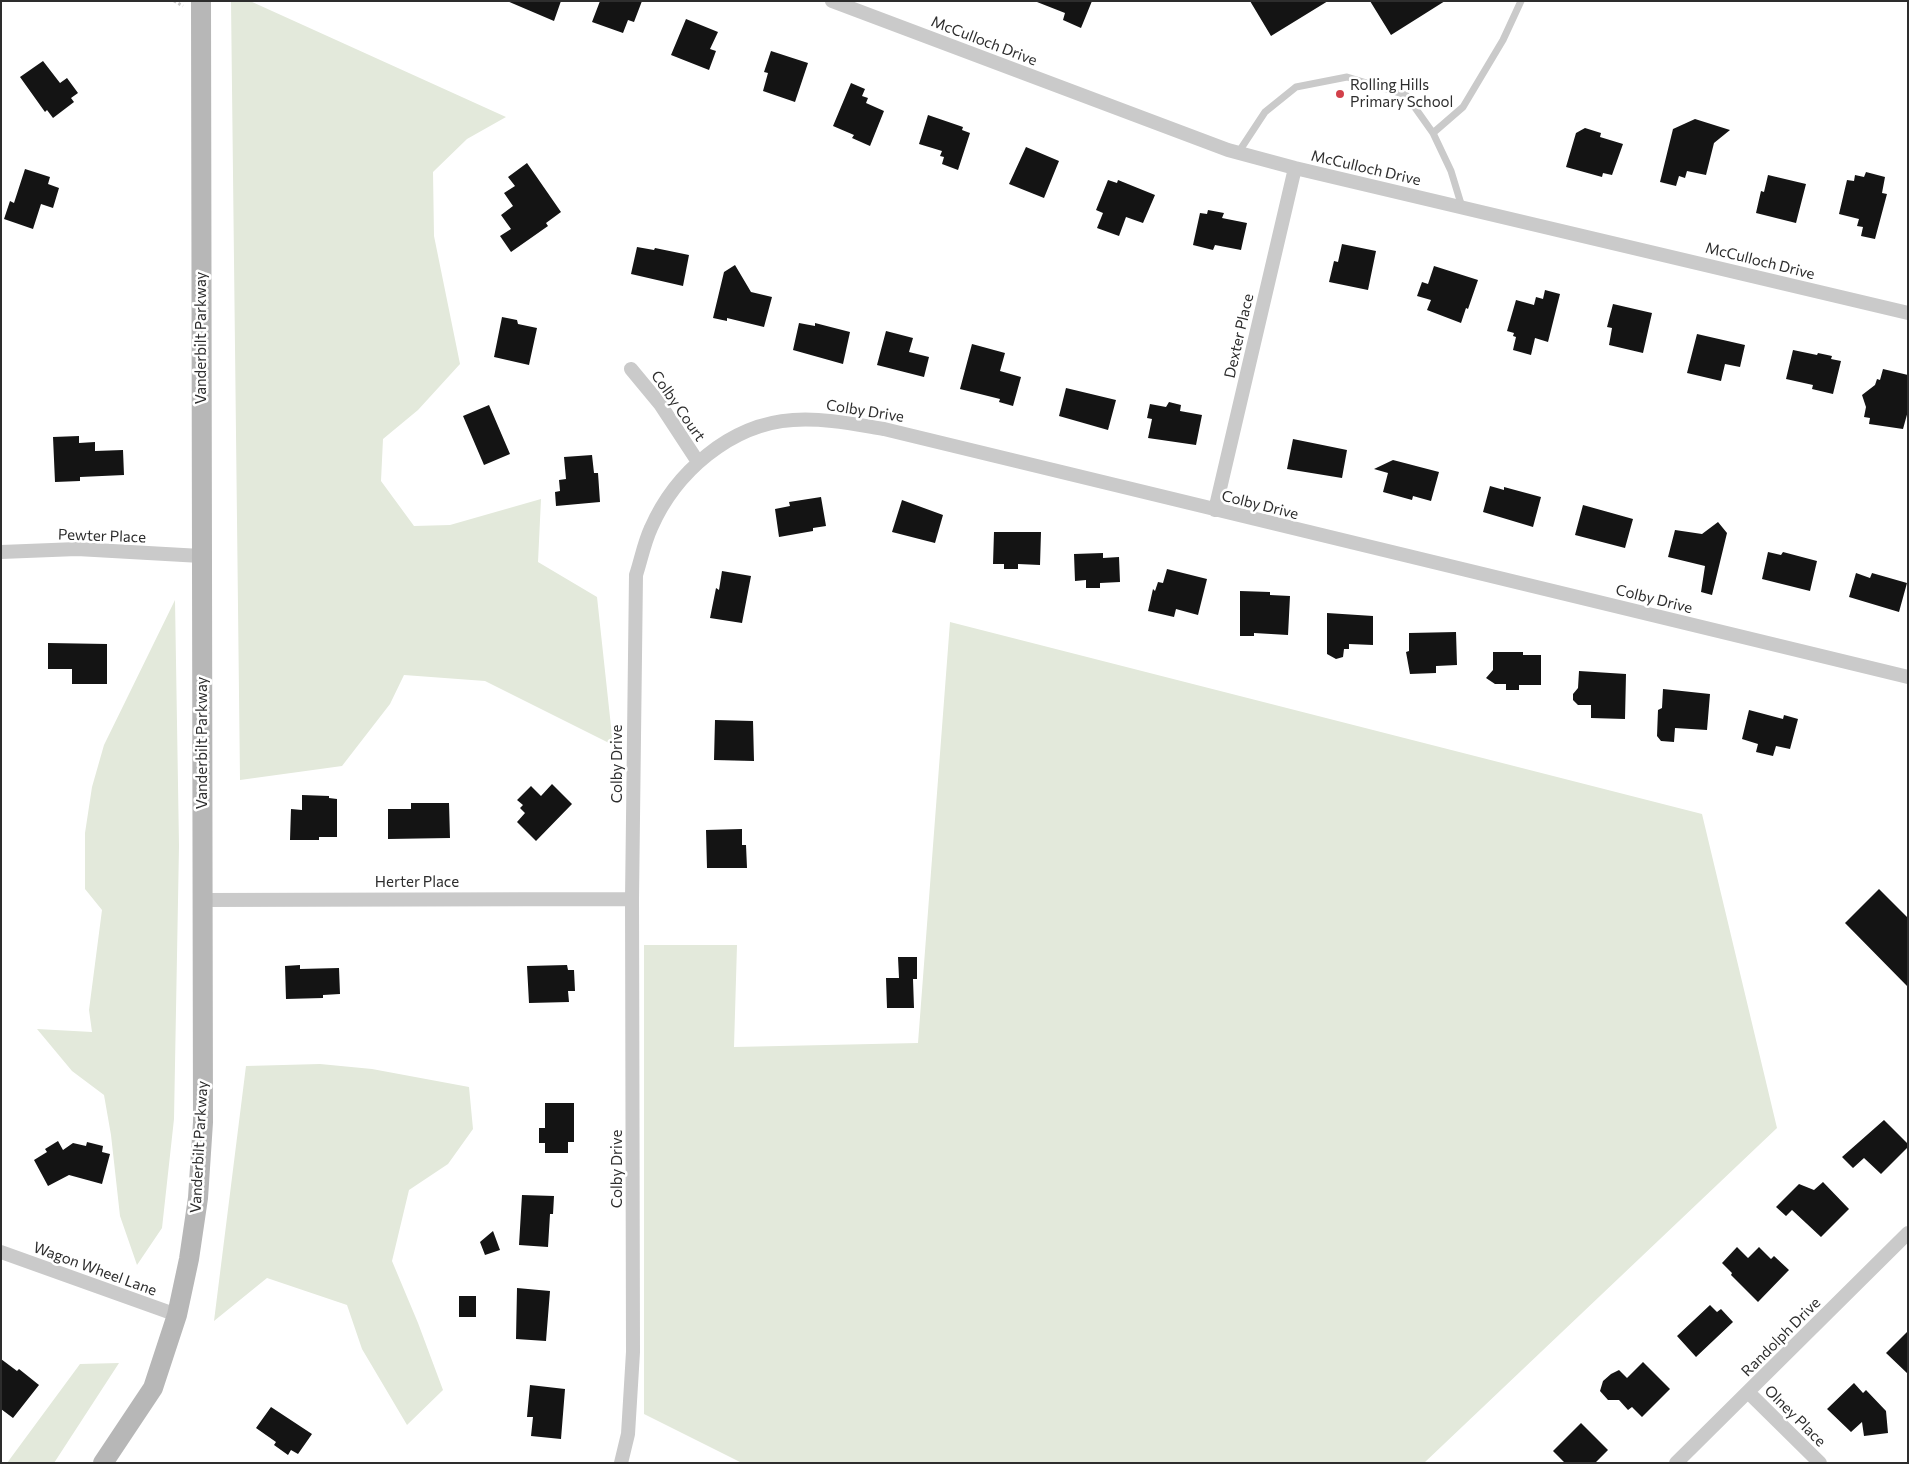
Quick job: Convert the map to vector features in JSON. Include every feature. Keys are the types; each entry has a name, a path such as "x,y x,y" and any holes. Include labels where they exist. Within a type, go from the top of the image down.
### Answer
{"main road":[{"name":"Vanderbilt Parkway","path":"103,1463 153,1388 177,1316 189,1259 198,1198 203,1122 201,1"}],"street":[{"name":"McCulloch Drive","path":"832,1 1238,153 1908,313"},
{"name":"Dexter Place","path":"1215,510 1295,168"},
{"name":"Colby Court","path":"632,369 660,404 698,462"},
{"name":"Colby Drive","path":"621,1463 628,1434 633,1352 632,899 636,575 650,529 670,491 698,462 736,437 763,427 791,420 834,420 979,450 1215,510 1908,677"},
{"name":"Pewter Place","path":"1,552 77,549 201,556"},
{"name":"Herter Place","path":"202,900 632,899"},
{"name":"Randolph Drive","path":"1676,1463 1908,1234"},
{"name":"Wagon Wheel Lane","path":"1,1252 177,1316"},
{"name":"Olney Place","path":"1748,1392 1820,1463"}],"lane":[{"path":"1433,133 1463,107 1503,40 1521,1"},
{"path":"1238,153 1265,112 1296,87 1347,77 1406,95 1433,133 1451,170 1462,206"}],"shaded area":[{"path":"231,1 250,1 506,117 467,139 433,172 434,236 460,364 418,410 383,439 381,481 414,526 450,525 541,499 538,562 597,597 613,745 485,681 404,675 390,704 342,766 240,780"},
{"path":"175,600 179,846 174,1119 162,1228 137,1265 120,1216 111,1135 104,1095 72,1071 37,1029 92,1032 89,1010 102,910 85,889 85,833 92,787 104,745"},
{"path":"950,622 1702,814 1777,1128 1424,1463 742,1463 644,1414 644,945 737,945 734,1047 918,1043"},
{"path":"320,1064 372,1069 469,1087 473,1129 448,1164 409,1190 392,1261 443,1390 407,1425 362,1349 347,1305 267,1278 214,1321 246,1066"},
{"path":"119,1363 54,1463 7,1463 80,1364"}],"building":[{"path":"507,1 561,1 554,21"},
{"path":"600,1 642,1 634,22 628,20 623,33 592,22"},
{"path":"1092,1 1081,28 1063,20 1065,13 1037,2"},
{"path":"1250,1 1328,1 1271,36"},
{"path":"1370,1 1445,1 1391,35"},
{"path":"686,19 718,32 710,49 716,51 709,70 671,55"},
{"path":"771,51 808,63 795,102 763,91 768,73 764,72"},
{"path":"43,61 60,83 67,78 78,93 71,98 74,102 53,118 47,110 45,112 20,77"},
{"path":"851,83 865,89 862,96 868,98 866,103 884,111 870,146 852,138 854,135 833,126"},
{"path":"928,115 963,127 962,130 970,133 958,170 942,164 944,157 940,156 942,151 919,144"},
{"path":"1695,119 1730,130 1714,143 1706,175 1687,171 1685,178 1679,176 1676,186 1660,182 1673,129"},
{"path":"1585,128 1601,133 1600,137 1623,144 1612,175 1603,173 1602,177 1566,167 1576,133"},
{"path":"1026,147 1059,161 1044,198 1009,184"},
{"path":"527,163 561,212 546,223 548,226 511,252 500,236 511,229 501,215 513,206 504,193 515,186 508,177"},
{"path":"25,169 50,177 48,184 59,188 53,208 41,204 33,229 4,219 10,201 14,203"},
{"path":"1866,172 1885,177 1882,193 1887,194 1875,239 1861,236 1863,227 1857,226 1859,219 1839,214 1847,180 1854,181 1855,175 1864,177"},
{"path":"1768,175 1806,184 1796,223 1756,213 1761,191 1764,192"},
{"path":"1108,180 1117,183 1118,180 1155,195 1143,223 1126,217 1119,236 1097,228 1103,213 1096,210"},
{"path":"1208,210 1224,213 1222,218 1247,223 1241,250 1215,245 1213,250 1193,245 1200,213 1207,214"},
{"path":"1342,244 1376,251 1368,290 1329,282 1334,261 1338,262"},
{"path":"637,247 654,250 655,248 689,255 683,286 631,274"},
{"path":"735,265 751,292 772,297 764,327 727,318 727,321 713,318 724,272"},
{"path":"1434,266 1478,280 1461,323 1427,310 1431,300 1417,296 1422,282 1428,284"},
{"path":"1545,290 1560,294 1548,342 1535,338 1531,355 1513,350 1516,337 1513,336 1514,333 1507,331 1516,300 1534,305 1536,297 1543,299"},
{"path":"1613,304 1652,313 1643,353 1609,345 1612,328 1607,327"},
{"path":"502,317 517,320 518,324 537,328 529,365 494,357"},
{"path":"799,323 815,326 815,323 850,332 843,364 793,350"},
{"path":"886,331 913,338 909,352 929,357 924,377 877,365"},
{"path":"1697,334 1745,345 1740,367 1725,364 1721,381 1687,373"},
{"path":"972,344 1005,353 1000,371 1021,377 1013,406 999,402 1000,399 960,389"},
{"path":"1793,350 1832,356 1831,359 1841,361 1833,394 1812,389 1813,385 1786,379"},
{"path":"1883,369 1908,375 1908,411 1903,429 1869,424 1870,418 1864,417 1866,407 1862,395 1875,385 1877,379 1880,380"},
{"path":"1066,388 1116,400 1108,430 1059,416"},
{"path":"1169,402 1181,405 1180,411 1202,415 1196,445 1148,438 1152,419 1147,418 1150,404 1166,407"},
{"path":"489,405 510,454 484,465 463,416"},
{"path":"79,436 79,443 95,442 95,451 123,450 124,475 80,477 80,481 55,482 53,437"},
{"path":"1293,439 1347,450 1342,478 1287,469"},
{"path":"592,455 594,473 598,473 600,502 556,506 555,492 560,491 559,480 566,479 564,457"},
{"path":"1393,460 1439,472 1431,501 1413,496 1412,500 1383,492 1388,473 1374,469"},
{"path":"1490,486 1504,490 1504,487 1541,497 1533,527 1483,512"},
{"path":"821,497 826,526 813,528 813,531 779,537 775,509 790,506 789,502"},
{"path":"902,500 943,515 935,543 892,532"},
{"path":"1583,505 1633,519 1625,548 1575,535"},
{"path":"1718,522 1727,533 1712,595 1701,592 1705,566 1668,557 1675,530 1702,534"},
{"path":"994,532 1041,532 1040,565 1018,564 1018,569 1004,569 1004,564 993,564"},
{"path":"1768,552 1781,555 1783,552 1817,561 1810,591 1762,579"},
{"path":"1103,553 1103,558 1119,557 1120,582 1100,583 1100,588 1086,588 1086,580 1075,581 1074,554"},
{"path":"1167,569 1207,579 1198,615 1176,609 1174,617 1148,611 1153,589 1155,591 1158,582 1163,583"},
{"path":"722,571 751,576 742,623 710,618 716,588 719,590"},
{"path":"1856,573 1870,578 1872,573 1907,583 1899,612 1849,597"},
{"path":"1240,591 1270,592 1270,595 1290,596 1288,635 1254,633 1254,636 1240,636"},
{"path":"1327,613 1373,616 1373,645 1349,644 1349,649 1344,649 1343,657 1336,659 1327,654"},
{"path":"1456,632 1457,665 1436,666 1436,673 1410,674 1406,652 1409,651 1409,633"},
{"path":"48,643 107,644 107,684 72,684 72,669 48,669"},
{"path":"1493,652 1523,652 1523,655 1541,655 1541,685 1519,685 1519,690 1506,690 1506,684 1495,684 1486,678 1493,670"},
{"path":"1579,671 1626,674 1625,719 1591,718 1591,705 1578,705 1573,700 1573,694 1578,688"},
{"path":"1663,689 1710,694 1707,730 1675,728 1674,742 1661,741 1657,736 1658,710 1662,708"},
{"path":"1749,710 1783,719 1784,715 1798,719 1790,749 1776,746 1773,756 1756,752 1758,744 1742,739"},
{"path":"715,720 753,721 754,761 714,760"},
{"path":"552,784 572,804 536,841 517,822 525,813 520,808 523,805 517,800 531,786 541,796"},
{"path":"302,795 329,796 329,798 337,799 337,837 319,837 319,840 290,840 291,809 302,810"},
{"path":"411,803 449,803 450,838 388,839 388,809 411,809"},
{"path":"742,829 742,845 746,845 747,868 707,868 706,830"},
{"path":"1879,889 1908,918 1908,987 1845,923"},
{"path":"898,957 917,957 917,979 913,979 914,1008 887,1008 886,978 899,978"},
{"path":"300,965 300,969 339,968 340,994 323,995 323,998 286,999 285,966"},
{"path":"567,965 568,970 574,970 575,991 568,991 569,1002 529,1003 527,966"},
{"path":"545,1103 574,1103 574,1142 568,1142 568,1153 545,1153 545,1143 539,1143 539,1128 545,1128"},
{"path":"1884,1120 1908,1144 1908,1147 1881,1174 1864,1158 1853,1168 1842,1157"},
{"path":"58,1141 63,1150 73,1143 86,1146 87,1142 103,1146 102,1152 110,1154 102,1184 69,1175 48,1186 34,1160 47,1152 45,1149"},
{"path":"1823,1182 1849,1209 1821,1237 1792,1210 1786,1216 1776,1207 1799,1184 1814,1190"},
{"path":"522,1195 554,1196 553,1214 550,1214 548,1247 519,1245"},
{"path":"493,1231 500,1250 485,1255 480,1242"},
{"path":"1737,1247 1748,1258 1759,1247 1771,1259 1774,1256 1789,1270 1758,1302 1731,1275 1732,1273 1722,1263"},
{"path":"517,1288 550,1291 546,1341 516,1339"},
{"path":"459,1296 476,1296 476,1317 459,1317"},
{"path":"1710,1305 1717,1312 1721,1309 1733,1322 1696,1357 1677,1336"},
{"path":"1908,1331 1908,1374 1886,1353"},
{"path":"1,1359 17,1371 19,1369 39,1385 13,1418 1,1409"},
{"path":"1643,1362 1670,1389 1642,1417 1632,1407 1628,1410 1619,1400 1608,1400 1600,1391 1603,1381 1611,1374 1619,1370 1627,1378"},
{"path":"1854,1383 1863,1393 1866,1390 1886,1411 1888,1433 1864,1436 1862,1422 1851,1432 1827,1409"},
{"path":"530,1385 565,1389 561,1439 531,1436 533,1417 527,1417"},
{"path":"271,1407 312,1434 298,1454 291,1450 288,1455 274,1445 276,1442 256,1428"},
{"path":"1581,1423 1608,1450 1595,1463 1565,1463 1553,1451"}],"place":[{"name":"Rolling Hills Primary School","path":"1340,94"}]}
